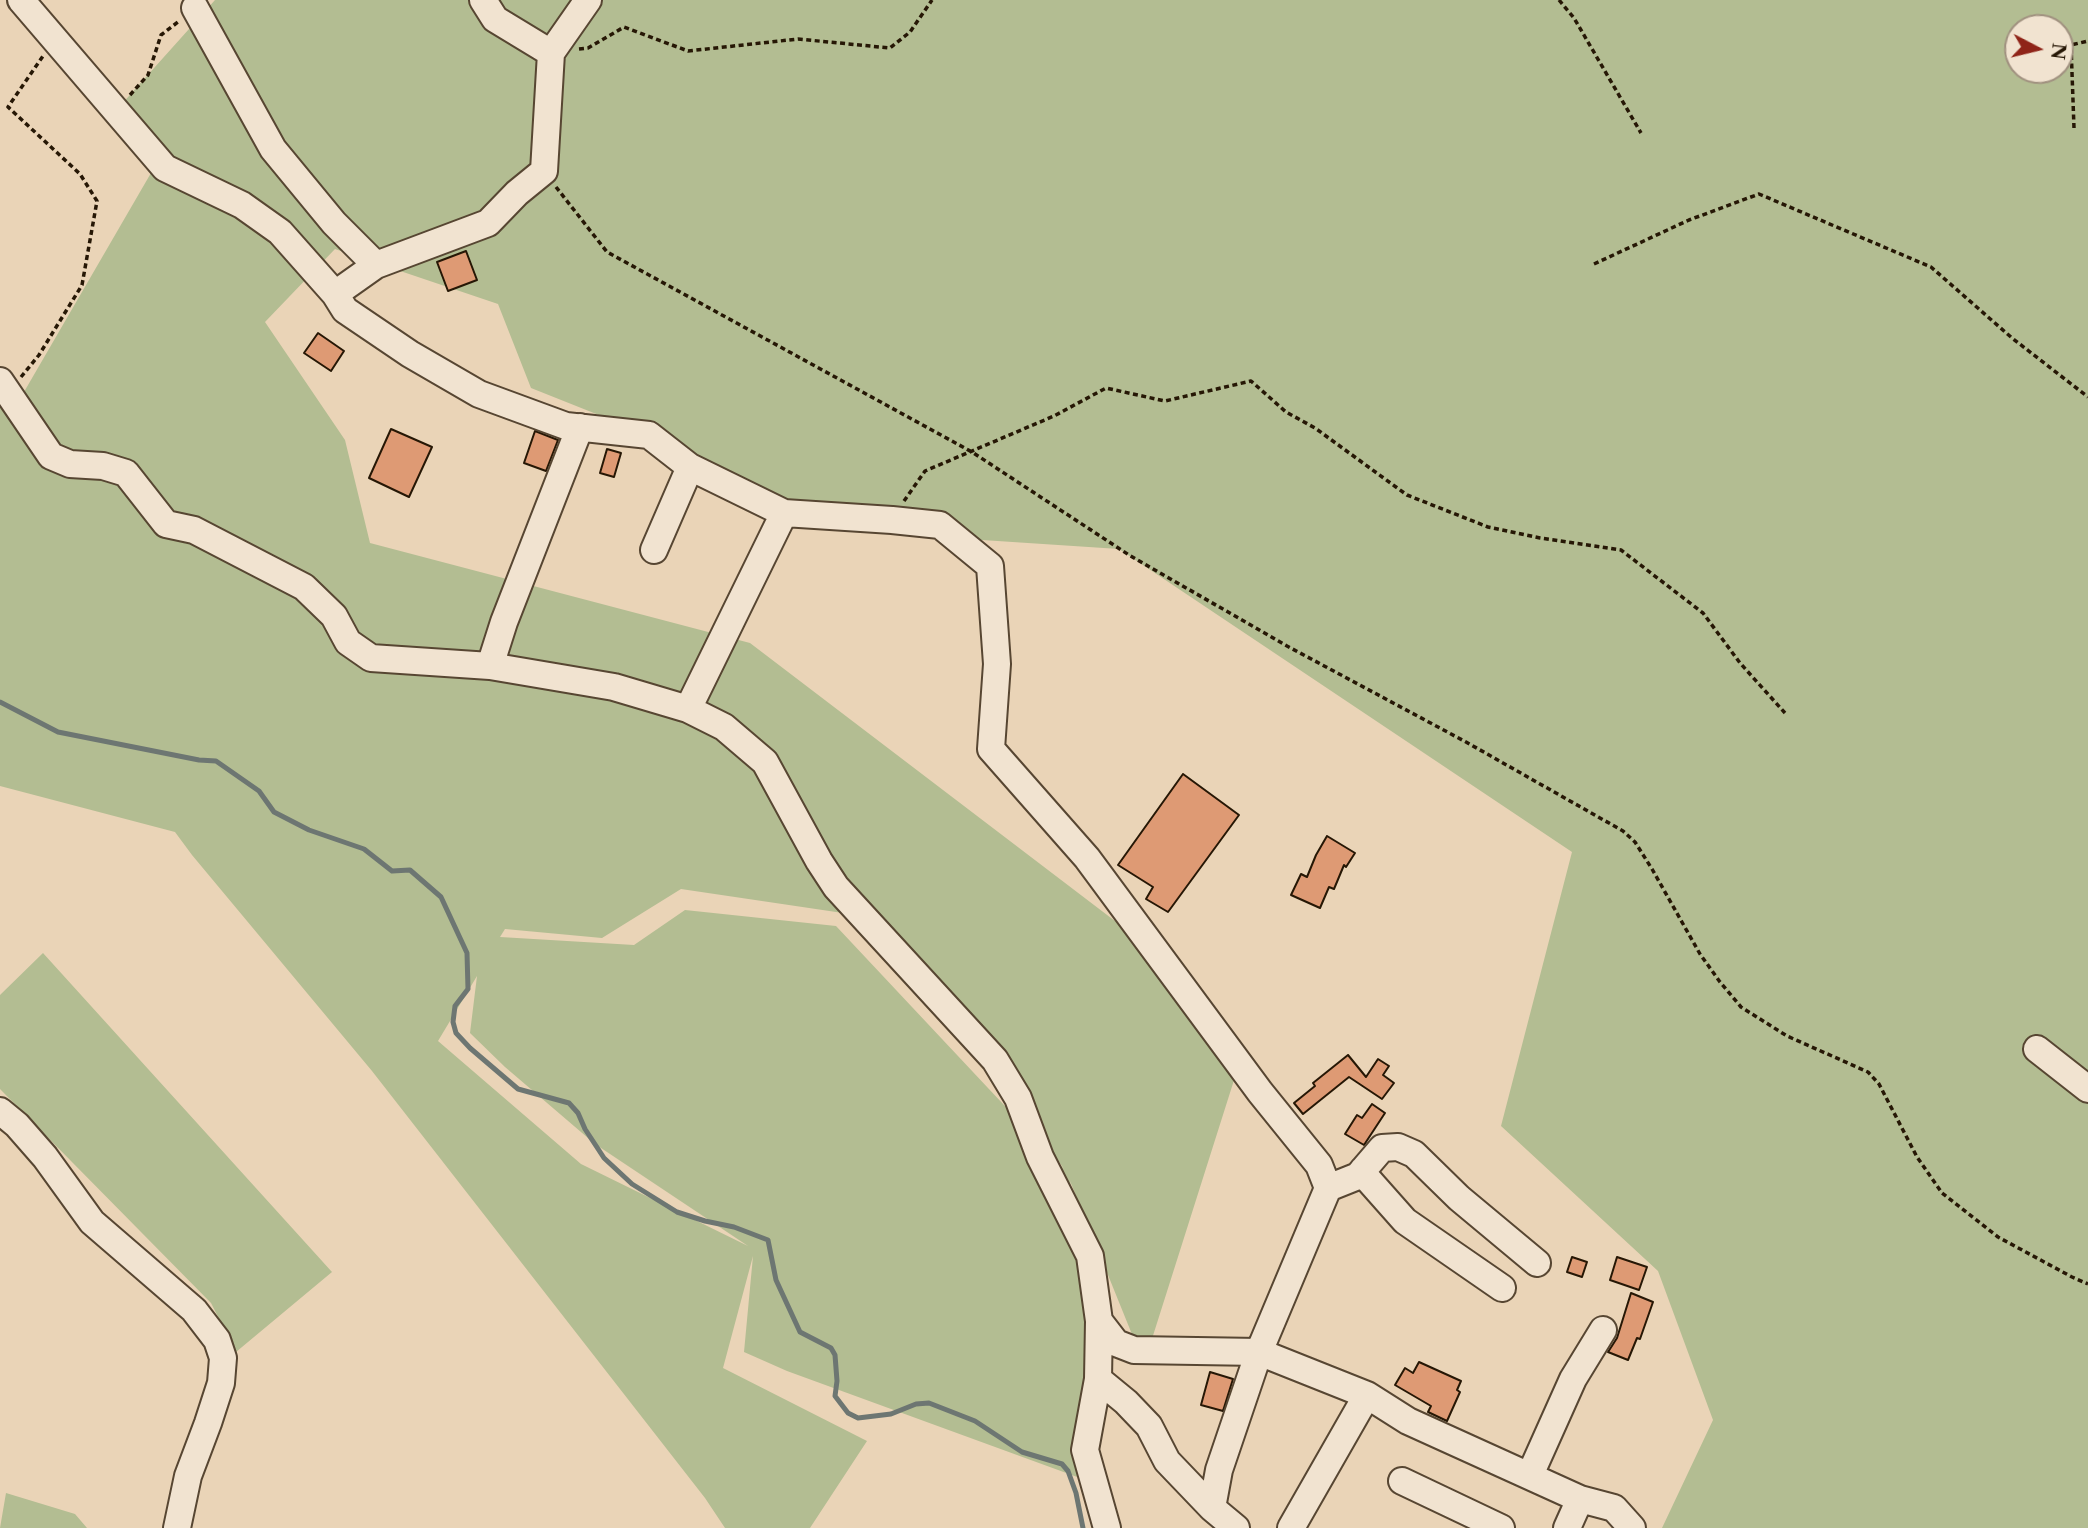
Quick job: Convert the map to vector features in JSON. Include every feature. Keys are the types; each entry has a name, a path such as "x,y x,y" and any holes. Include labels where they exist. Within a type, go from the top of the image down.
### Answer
{"street":[{"path":"20,0 165,168 242,205 281,232 335,294 345,310 366,326 479,394 566,426 649,435 690,467 784,513 940,525 990,566 997,664 991,749 1087,858 1260,1092 1319,1165 1328,1188 1259,1352 1219,1470 1212,1508"},
{"path":"483,0 495,19 551,53"},
{"path":"335,294 376,265 488,223 517,193 544,171 551,53 588,0"},
{"path":"195,8 272,149 334,223 376,265"},
{"path":"5,387 51,456 70,464 103,466 126,473 166,524 194,530 304,587 334,616 348,642 371,657 490,666 614,687 688,709 724,727 765,762 819,862 836,887 995,1060 1018,1098 1040,1157 1090,1256 1099,1321 1098,1380 1085,1450 1107,1528"},
{"path":"490,666 504,622 580,427"},
{"path":"654,550 690,467"},
{"path":"688,709 784,513"},
{"path":"2037,1049 2088,1089"},
{"path":"0,1111 17,1125 45,1157 92,1222 194,1310 209,1326 217,1340 223,1359 220,1383 188,1476 177,1528"},
{"path":"1328,1188 1358,1176 1382,1148 1398,1147 1413,1154 1459,1198 1537,1263"},
{"path":"1363,1170 1366,1177 1405,1221 1502,1288"},
{"path":"1099,1321 1116,1343 1134,1350 1259,1352 1367,1395 1408,1422 1580,1499 1614,1508 1632,1528"},
{"path":"1530,1475 1573,1379 1603,1330"},
{"path":"1098,1380 1126,1402 1149,1426 1167,1461 1212,1508 1237,1528"},
{"path":"1292,1528 1367,1395"},
{"path":"1402,1481 1501,1528"},
{"path":"1567,1528 1580,1499"}],"path":[{"path":"551,53 588,48 624,27 688,51 798,39 890,48 910,32 932,0"},
{"path":"1559,0 1574,18 1641,133"},
{"path":"115,111 148,75 162,35 195,8"},
{"path":"5,387 39,355 82,285 97,201 79,174 8,107 54,39"},
{"path":"2074,128 2071,45 2088,41"},
{"path":"544,171 607,252 972,452 1129,555 1287,646 1466,742 1623,831 1635,842 1652,869 1700,954 1741,1007 1787,1036 1868,1072 1884,1091 1917,1157 1942,1193 1998,1237 2088,1284"},
{"path":"1594,264 1689,220 1759,194 1931,267 2012,338 2088,397"},
{"path":"892,520 925,471 1054,416 1107,388 1164,401 1251,381 1286,412 1315,428 1407,495 1488,527 1621,550 1703,612 1740,663 1784,713"}],"green space":[{"path":"215,0 2088,0 2088,1528 1662,1528 1713,1420 1658,1271 1501,1126 1572,852 1119,549 815,529 690,467 649,435 531,388 498,304 335,249 265,322 345,440 370,543 750,643 1157,953 1235,1077 1144,1364 1070,1181 1099,1332 1080,1478 787,1371 744,1352 753,1256 723,1368 867,1441 810,1528 725,1528 705,1498 372,1071 175,832 0,786 0,371 17,404 162,154 120,106","holes":["681,889 863,916 948,1007 1064,1169 836,926 685,910 634,945 500,937 505,929 602,938","477,976 470,1033 505,1067 595,1144 748,1246 581,1164 438,1041"]},
{"path":"43,953 332,1272 236,1352 211,1303 0,1089 0,995"},
{"path":"6,1493 75,1514 87,1528 0,1528"}],"building":[{"path":"466,251 477,280 448,291 437,262"},
{"path":"318,333 344,351 331,371 304,353"},
{"path":"391,429 432,447 409,497 369,478"},
{"path":"535,431 558,440 546,471 524,463"},
{"path":"607,449 621,453 614,477 600,473"},
{"path":"1183,774 1239,815 1168,912 1146,899 1153,887 1118,865"},
{"path":"1327,836 1355,853 1346,867 1344,865 1334,889 1329,887 1320,908 1291,895 1301,874 1307,877"},
{"path":"1348,1055 1366,1077 1378,1059 1389,1066 1383,1075 1394,1083 1382,1099 1349,1077 1303,1114 1294,1103 1315,1086 1313,1083"},
{"path":"1372,1104 1385,1113 1364,1145 1345,1134 1357,1115 1362,1118"},
{"path":"1572,1257 1587,1262 1582,1277 1567,1272"},
{"path":"1617,1257 1647,1267 1639,1290 1610,1280"},
{"path":"1631,1293 1653,1302 1640,1339 1637,1338 1628,1360 1608,1352 1617,1338"},
{"path":"1419,1362 1461,1381 1457,1390 1460,1392 1447,1421 1428,1412 1431,1406 1395,1385 1405,1368 1413,1373"},
{"path":"1210,1372 1233,1379 1223,1411 1201,1405"}],"waterway":[{"path":"0,702 58,732 216,761 259,791 274,812 309,830 364,849 392,871 410,870 441,897 467,953 468,989 455,1006 453,1022 456,1033 470,1048 518,1089 569,1103 578,1113 604,1158 632,1184 677,1212 734,1227 768,1240 776,1280 800,1332 831,1348 835,1355 835,1396 848,1413 858,1418 891,1414 916,1404 929,1403 975,1421 1022,1452 1062,1464 1068,1471 1076,1493 1083,1528"}]}
